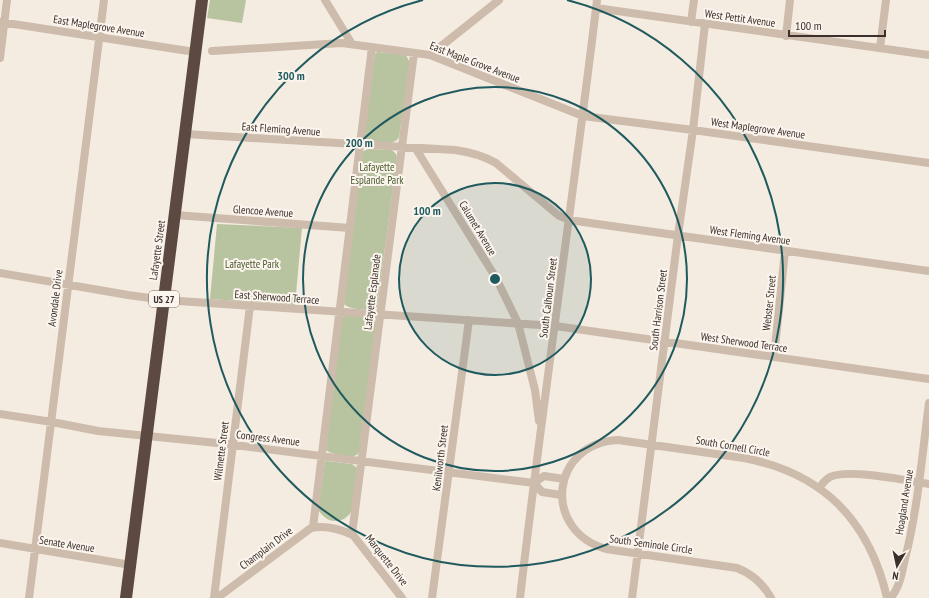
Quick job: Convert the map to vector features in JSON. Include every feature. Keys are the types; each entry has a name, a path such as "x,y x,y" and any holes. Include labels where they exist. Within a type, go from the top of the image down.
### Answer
{"highway":[{"name":"Lafayette Street","path":"126,598 202,0"}],"street":[{"path":"0,58 2,22 7,0"},
{"name":"Avondale Drive","path":"29,598 104,0"},
{"path":"325,0 352,44"},
{"path":"430,55 499,0"},
{"path":"691,22 694,0"},
{"path":"786,36 790,0"},
{"path":"880,48 886,0"},
{"name":"West Pettit Avenue","path":"596,4 691,22 929,55"},
{"name":"South Calhoun Street","path":"520,598 540,431 583,116 596,4"},
{"name":"East Maplegrove Avenue","path":"2,22 195,52"},
{"name":"South Harrison Street","path":"632,598 678,235 693,130 705,24"},
{"name":"East Maple Grove Avenue","path":"212,51 342,43 430,55 583,116"},
{"path":"313,527 372,47"},
{"name":"Lafayette Esplanade","path":"352,534 414,53"},
{"name":"West Maplegrove Avenue","path":"583,116 929,163"},
{"name":"East Fleming Avenue","path":"185,134 416,149 455,150 473,153 496,163 558,215 569,220"},
{"name":"Calumet Avenue","path":"416,149 496,278 518,323 535,390 540,431"},
{"name":"Glencoe Avenue","path":"175,216 350,228"},
{"name":"West Fleming Avenue","path":"569,220 929,271"},
{"name":"Webster Street","path":"774,357 785,251"},
{"name":"East Sherwood Terrace","path":"0,273 164,300 555,326"},
{"name":"Wilmette Street","path":"214,598 250,306"},
{"name":"Kenilworth Street","path":"432,598 450,472 469,320"},
{"name":"West Sherwood Terrace","path":"555,326 929,379"},
{"path":"535,390 546,390"},
{"name":"Hoagland Avenue","path":"887,598 892,596 899,585 909,541 920,482 929,403"},
{"name":"Congress Avenue","path":"0,414 98,431 233,445 534,483"},
{"name":"South Cornell Circle","path":"561,495 564,479 570,467 580,456 590,447 597,444 618,440 760,461 788,470 819,488 838,504 847,514 864,539 876,562 887,598"},
{"path":"819,488 830,477 844,474 862,474 929,484"},
{"path":"561,495 542,492 534,483 544,476 564,479"},
{"name":"South Seminole Circle","path":"561,495 570,523 582,537 599,547 737,568 755,578 765,587 771,598"},
{"name":"Marquette Drive","path":"313,527 318,526 332,528 343,530 352,534 402,598"},
{"name":"Champlain Drive","path":"217,598 313,527"},
{"name":"Senate Avenue","path":"0,543 131,565"}],"green space":[{"path":"210,0 246,0 242,23 207,18"},
{"name":"Lafayette Esplande Park","path":"377,52 406,55 410,63 399,137 397,140 389,143 368,141 364,137 375,54"},
{"name":"Lafayette Esplande Park","path":"368,149 392,150 397,157 377,307 360,309 351,308 344,304 362,152"},
{"name":"Lafayette Park","path":"217,224 302,228 295,305 210,299"},
{"path":"346,315 373,318 376,322 359,452 354,456 344,456 326,450 342,317"},
{"path":"325,462 352,464 357,468 353,508 348,516 338,521 328,519 318,510"}]}
